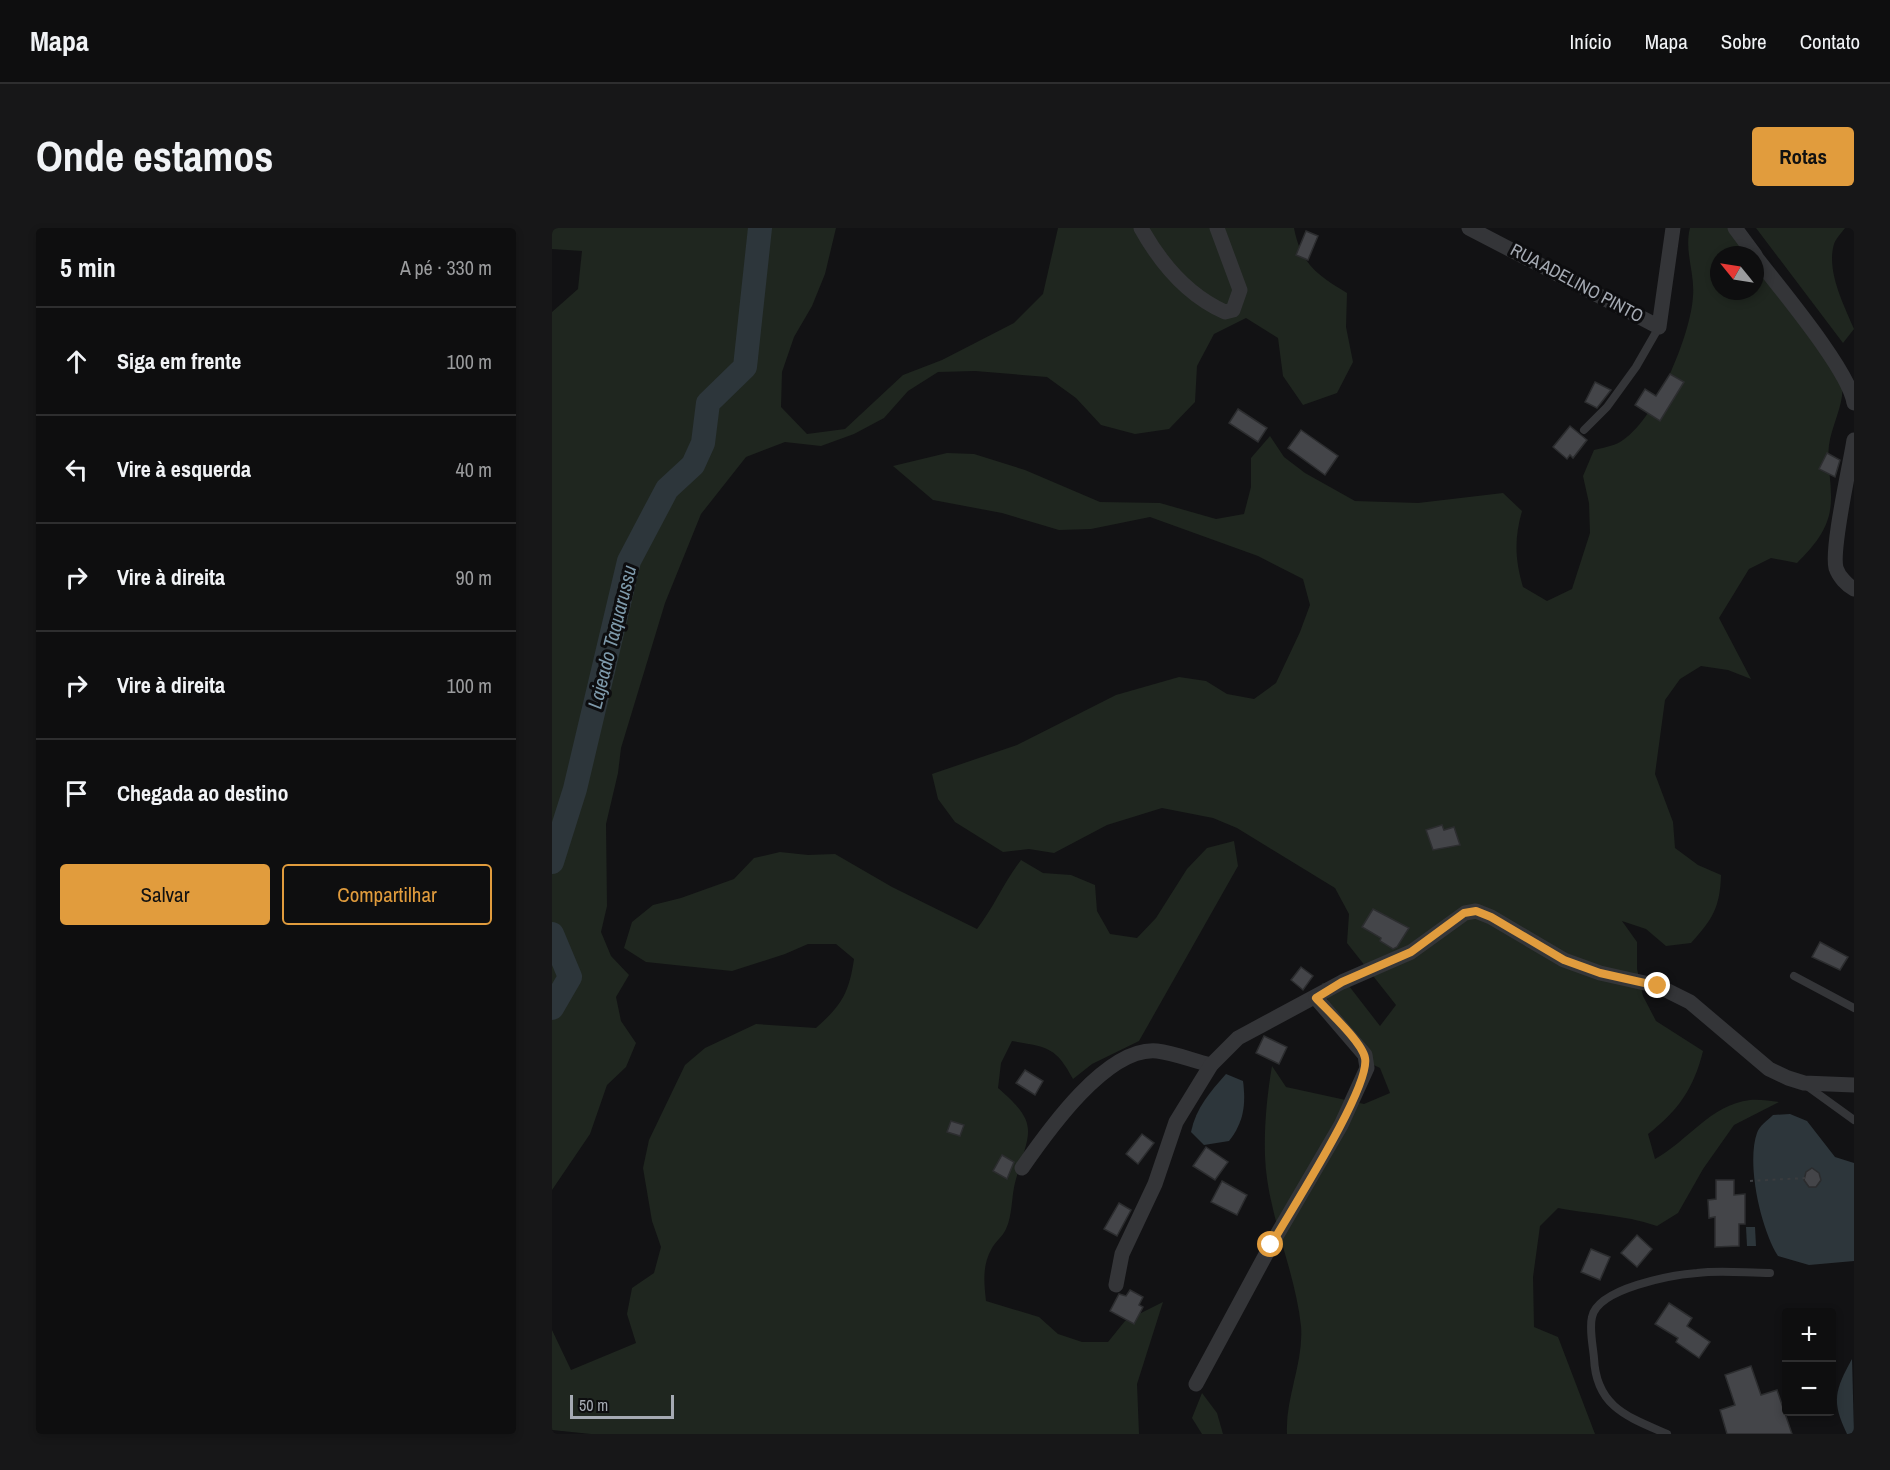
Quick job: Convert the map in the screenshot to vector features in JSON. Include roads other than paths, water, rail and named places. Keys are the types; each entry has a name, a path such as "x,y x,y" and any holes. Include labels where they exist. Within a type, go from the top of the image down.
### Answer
{"street":[{"path":"1141,228 1156,256 1176,278 1208,305 1225,312 1233,310 1240,290 1217,228"},
{"name":"RUA ADELINO PINTO","path":"1469,228 1659,327 1673,228"},
{"path":"1735,228 1748,246"},
{"path":"1764,267 1839,369 1853,393 1854,403"},
{"path":"1854,440 1836,548 1836,568 1841,577 1854,589"},
{"path":"1116,1285 1124,1247 1155,1184 1176,1122 1211,1065 1238,1038 1342,982 1411,952 1464,913 1476,911 1491,917 1564,960 1600,973 1658,986 1690,1002 1769,1069 1804,1083 1854,1085"},
{"path":"1196,1384 1271,1245 1341,1125 1366,1068 1365,1055 1316,998"},
{"path":"1022,1168 1052,1125 1107,1070 1128,1056 1155,1051 1211,1065"}],"lane":[{"path":"1584,430 1607,407 1636,367 1659,327"},
{"path":"1794,976 1854,1008"},
{"path":"1804,1083 1854,1120"},
{"path":"1666,1434 1623,1414 1608,1403 1594,1367 1592,1317 1598,1305 1614,1293 1672,1276 1698,1272 1770,1273"}],"waterway":[{"name":"Lajeado Taquarussu","path":"552,862 575,789 629,561 667,489 693,465 703,443 708,403 745,367 760,228"},
{"name":"Lajeado Taquarussu","path":"552,934 570,977 552,1008"}]}
